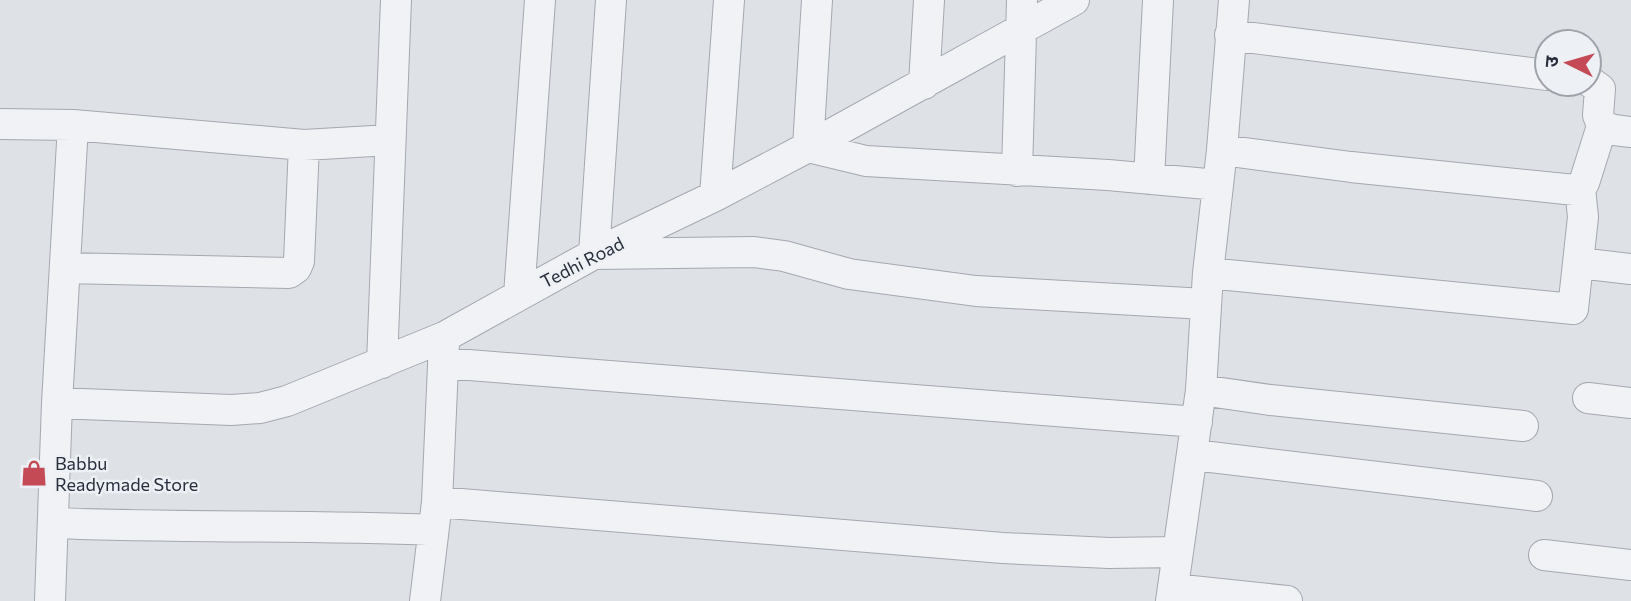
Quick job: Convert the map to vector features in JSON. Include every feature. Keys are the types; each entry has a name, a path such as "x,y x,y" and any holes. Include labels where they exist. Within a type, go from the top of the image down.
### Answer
{"street":[{"path":"382,363 396,0"},
{"path":"519,295 540,0"},
{"path":"611,0 594,254 754,251 784,256 849,274 976,291 1205,304"},
{"path":"715,196 729,0"},
{"path":"817,0 808,147 866,161 1218,185"},
{"path":"924,84 929,0"},
{"path":"1017,171 1022,0"},
{"name":"Tedhi Road","path":"58,403 231,410 260,408 287,401 382,363 444,350 519,295 594,254 715,196 808,147 1074,0"},
{"path":"1149,179 1158,0"},
{"path":"1234,0 1222,150 1205,304 1201,390 1194,455 1172,595 1287,601"},
{"path":"1230,35 1533,73"},
{"path":"1222,150 1566,190 1580,188 1584,183 1602,126 1598,115 1599,98"},
{"path":"0,124 74,125 304,145 390,140"},
{"path":"50,601 74,125"},
{"path":"1602,126 1606,129 1631,132"},
{"path":"65,268 277,275 289,273 296,268 299,261 304,145"},
{"path":"1208,273 1573,309 1583,217 1580,188"},
{"path":"1579,263 1631,269"},
{"path":"425,601 435,516 444,350 1197,422"},
{"path":"1201,390 1269,400 1523,426"},
{"path":"1588,398 1631,403"},
{"path":"1194,455 1537,496"},
{"path":"54,523 146,527 320,526 435,516 1003,548 1109,553 1177,552"},
{"path":"1544,555 1631,565"}],"place":[{"name":"Babbu Readymade Store","path":"34,473"}]}
